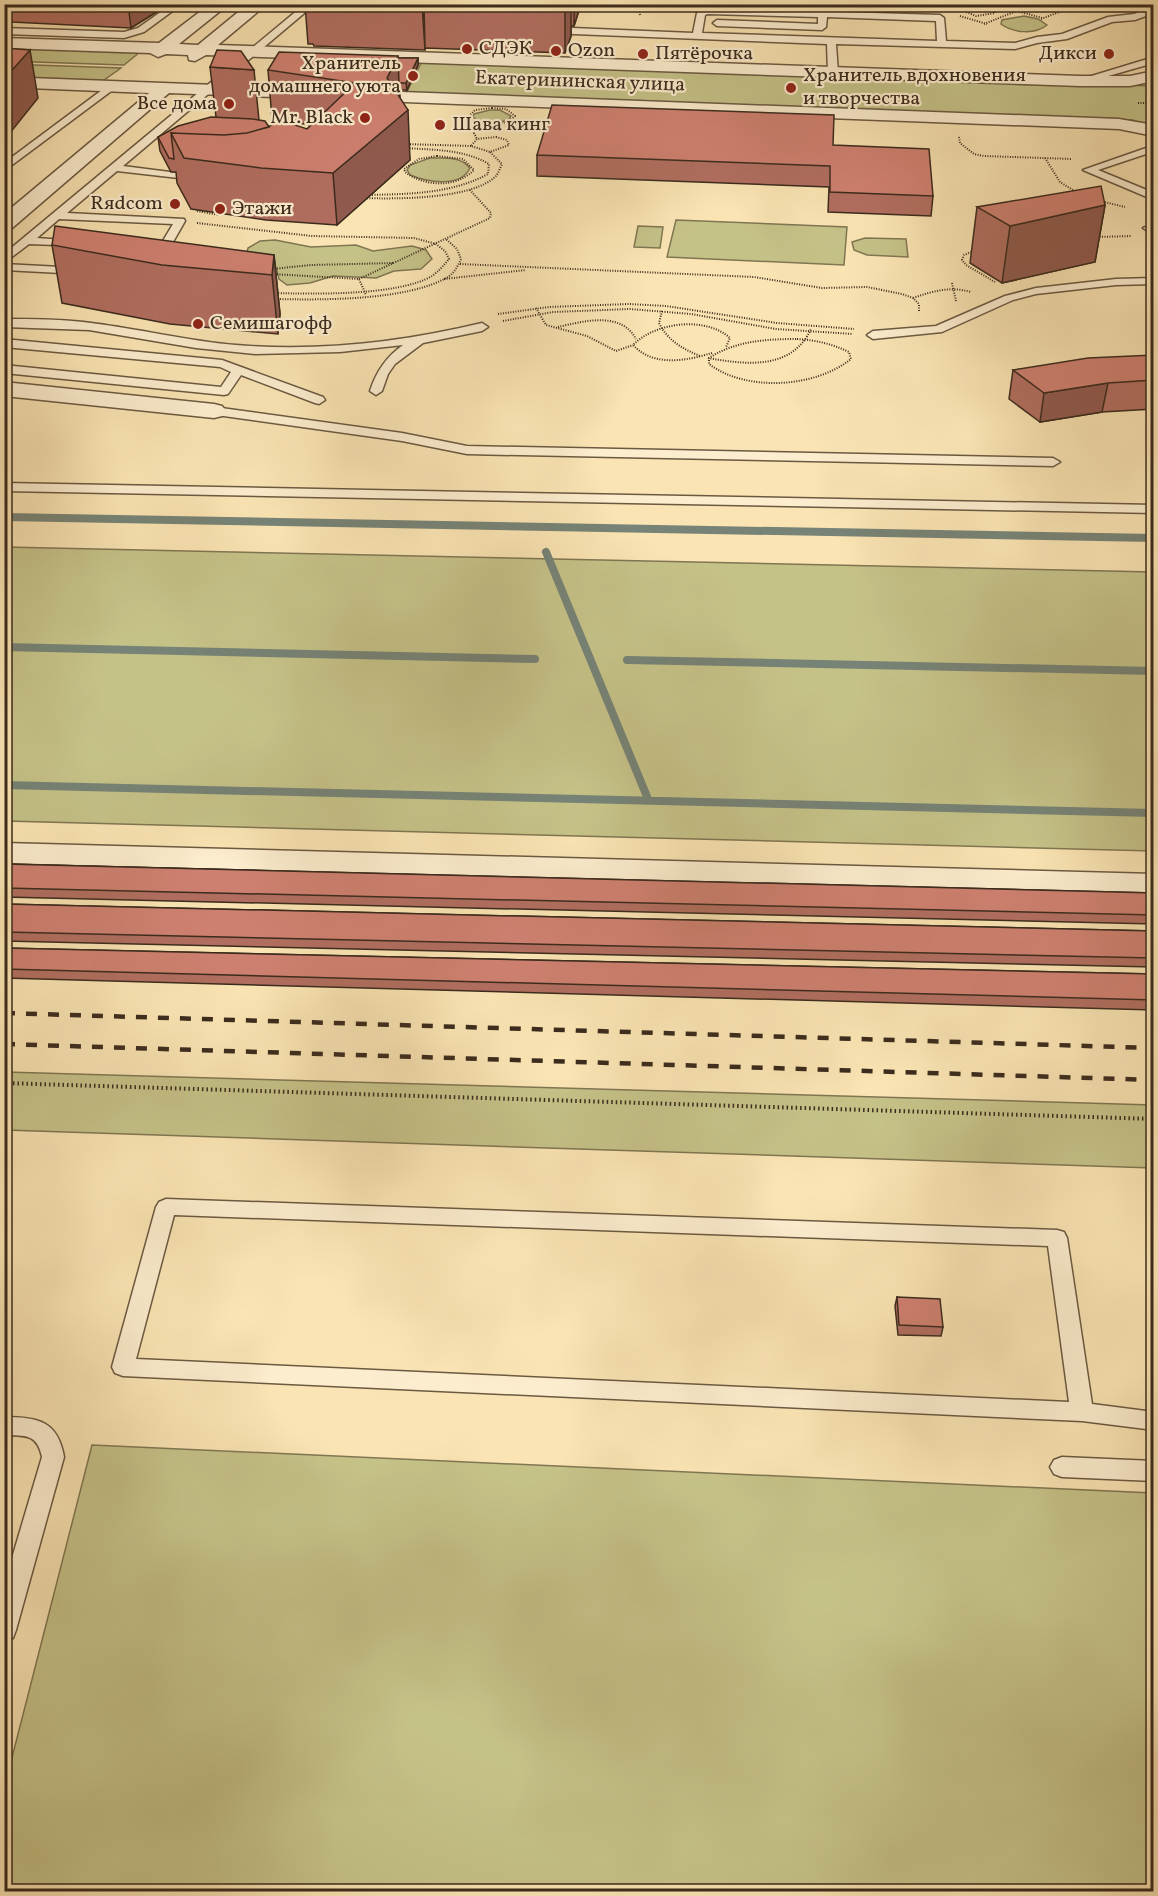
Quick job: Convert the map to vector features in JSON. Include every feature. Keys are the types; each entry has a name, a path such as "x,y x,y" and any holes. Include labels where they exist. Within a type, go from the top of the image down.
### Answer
{"street":[{"path":"113,86 221,4"},
{"path":"4,225 171,80 211,50 259,4"},
{"name":"Екатерининская улица","path":"4,43 1080,81 1130,81 1154,75"},
{"path":"171,80 211,50"},
{"name":"Екатерининская улица","path":"4,82 113,86 171,80 208,90 1119,124 1154,131"},
{"path":"4,389 214,411"},
{"path":"4,853 1154,884"}],"lane":[{"path":"4,31 124,35 141,30 178,4"},
{"path":"4,260 311,4"},
{"path":"941,6 942,39"},
{"path":"540,30 831,40 942,39 1015,46 1037,40 1064,37 1111,19 1135,17 1154,10"},
{"path":"697,36 700,22 822,27 823,14 940,18"},
{"path":"831,40 833,72"},
{"path":"1080,81 1154,60"},
{"path":"4,168 113,86"},
{"path":"165,126 185,126"},
{"path":"1154,152 1149,150 1088,170 1154,197"},
{"path":"114,168 210,180"},
{"path":"57,216 180,221"},
{"path":"149,275 160,247 180,221"},
{"path":"27,241 90,244"},
{"path":"4,267 93,272"},
{"path":"873,335 938,329 1009,298 1036,291 1116,282 1154,281"},
{"path":"4,323 51,323 91,327 195,344 254,350 419,341 482,327"},
{"path":"376,391 380,373 391,360 419,341"},
{"path":"4,343 222,364 318,400"},
{"path":"4,369 224,391 239,370"},
{"path":"214,411 402,437 467,450 1053,462"},
{"path":"4,487 1154,508"},
{"path":"1082,1412 1057,1238 166,1207 123,1368 1082,1412 1154,1421"},
{"path":"4,1426 26,1426 41,1431 52,1442 53,1457 4,1630"},
{"path":"1062,1467 1154,1471"}],"path":[{"path":"655,4 671,7 685,4"},
{"path":"942,39 1034,4"},
{"path":"994,5 971,6 964,11 976,16 1001,17"},
{"path":"989,7 995,11 992,15"},
{"path":"569,8 620,11"},
{"path":"476,123 474,133 477,139"},
{"path":"958,132 960,143 974,154 1077,160"},
{"path":"396,143 471,146 477,150 490,152 507,148 509,143 496,138 477,139 471,146"},
{"path":"398,152 408,153 414,144"},
{"path":"357,195 420,192 465,186 488,174 489,164 477,156 457,151 399,148"},
{"path":"355,198 419,196 470,190 496,178 502,170 502,164 490,152"},
{"path":"395,170 404,169 418,159 437,156 470,162 474,170 460,180 431,182 414,179 404,169"},
{"path":"270,274 359,279 397,263 490,218 491,213 465,186"},
{"path":"419,196 420,192"},
{"path":"180,221 312,236 414,238 436,244 445,251 449,259 443,269 425,279 363,289 272,293"},
{"path":"1092,237 1132,236"},
{"path":"272,299 320,299 366,295 403,290 439,280 448,276 460,264 460,254 446,239"},
{"path":"983,249 964,255 962,260 966,265 1003,287"},
{"path":"265,269 312,265 397,263"},
{"path":"460,264 530,269 754,277 822,288 886,289 913,298 920,304 919,314"},
{"path":"439,280 530,269"},
{"path":"359,279 366,295"},
{"path":"952,283 958,311"},
{"path":"913,298 928,292 954,289 974,293"},
{"path":"492,316 536,308 601,304 666,306 812,326 855,329"},
{"path":"666,306 659,323 661,330 678,346 702,357 725,348 765,340 808,340 840,347 849,352 851,359 838,370 827,374 766,381 722,375 709,364 709,358 714,353"},
{"path":"536,308 546,325 587,336 616,351 633,345 636,339 661,330 688,326 711,326 727,333 730,338 725,348"},
{"path":"482,327 505,320 540,314 603,309 662,311 776,329 873,335"},
{"path":"558,327 596,321 620,322 632,328 636,339"},
{"path":"633,345 644,356 656,359 702,357 728,362 766,362 796,352 808,340 812,326"},
{"path":"4,1083 1154,1119"}],"shaded area":[{"path":"1024,16 1038,19 1047,25 1024,32 1001,24 1002,20"},
{"path":"5,47 140,52 124,65 5,61"},
{"path":"422,61 1153,86 1154,128 1133,120 406,94"},
{"path":"5,64 121,68 98,82 5,78"},
{"path":"500,110 511,116 505,121 495,123 481,122 473,117 474,114"},
{"path":"430,158 462,161 470,168 466,174 452,181 425,180 410,175 407,170 410,165"},
{"path":"676,220 847,227 844,265 667,257"},
{"path":"638,226 663,227 660,248 634,247"},
{"path":"865,238 906,239 908,257 867,255 854,250 852,242"},
{"path":"275,240 311,247 356,245 373,251 412,246 426,250 432,259 421,269 394,271 376,278 333,276 310,283 287,285 279,279 276,267 247,252 248,248 260,241"},
{"path":"5,547 1153,572 1153,851 5,821"},
{"path":"5,1072 1153,1105 1153,1168 5,1130"},
{"path":"92,1445 1153,1493 1153,1891 5,1891 5,1785"}],"building":[{"path":"4,48 30,50 4,79"},
{"path":"217,50 241,51 254,70 210,67"},
{"path":"279,52 398,56 387,78 408,110 333,173 261,168 184,158 171,133 224,135 247,133 268,127 280,120 307,129 355,83 268,70"},
{"path":"398,58 418,58 406,83 399,83"},
{"path":"552,105 834,115 833,145 929,149 933,196 830,192 830,166 537,155"},
{"path":"211,117 265,121 269,127 247,133 224,135 171,133 174,159 169,158 158,137 178,126"},
{"path":"1101,186 1105,205 1010,226 977,207"},
{"path":"55,226 274,255 272,275 162,265 52,245"},
{"path":"1154,355 1154,380 1108,383 1044,393 1013,370 1088,358"},
{"path":"4,864 1154,893 1154,915 4,888"},
{"path":"4,904 1154,931 1154,958 4,932"},
{"path":"4,948 1154,974 1154,1000 4,969"},
{"path":"897,1297 940,1299 943,1327 899,1325"}],"waterway":[{"path":"4,517 1154,538"},
{"path":"546,552 648,799"},
{"path":"4,647 535,659"},
{"path":"627,660 1154,671"},
{"path":"4,785 1154,813"}],"railway":[{"path":"4,1013 1154,1048"},
{"path":"4,1044 1154,1080"}],"place":[{"name":"СДЭК","path":"467,49"},
{"name":"Ozon","path":"556,51"},
{"name":"Пятёрочка","path":"643,54"},
{"name":"Дикси","path":"1109,54"},
{"name":"Хранитель домашнего уюта","path":"413,76"},
{"name":"Хранитель вдохновения и творчества","path":"791,88"},
{"name":"Все дома","path":"229,104"},
{"name":"Mr. Black","path":"365,118"},
{"name":"Шава кинг","path":"440,125"},
{"name":"Rяdcom","path":"175,204"},
{"name":"Этажи","path":"220,209"},
{"name":"Семишагофф","path":"198,324"}]}
